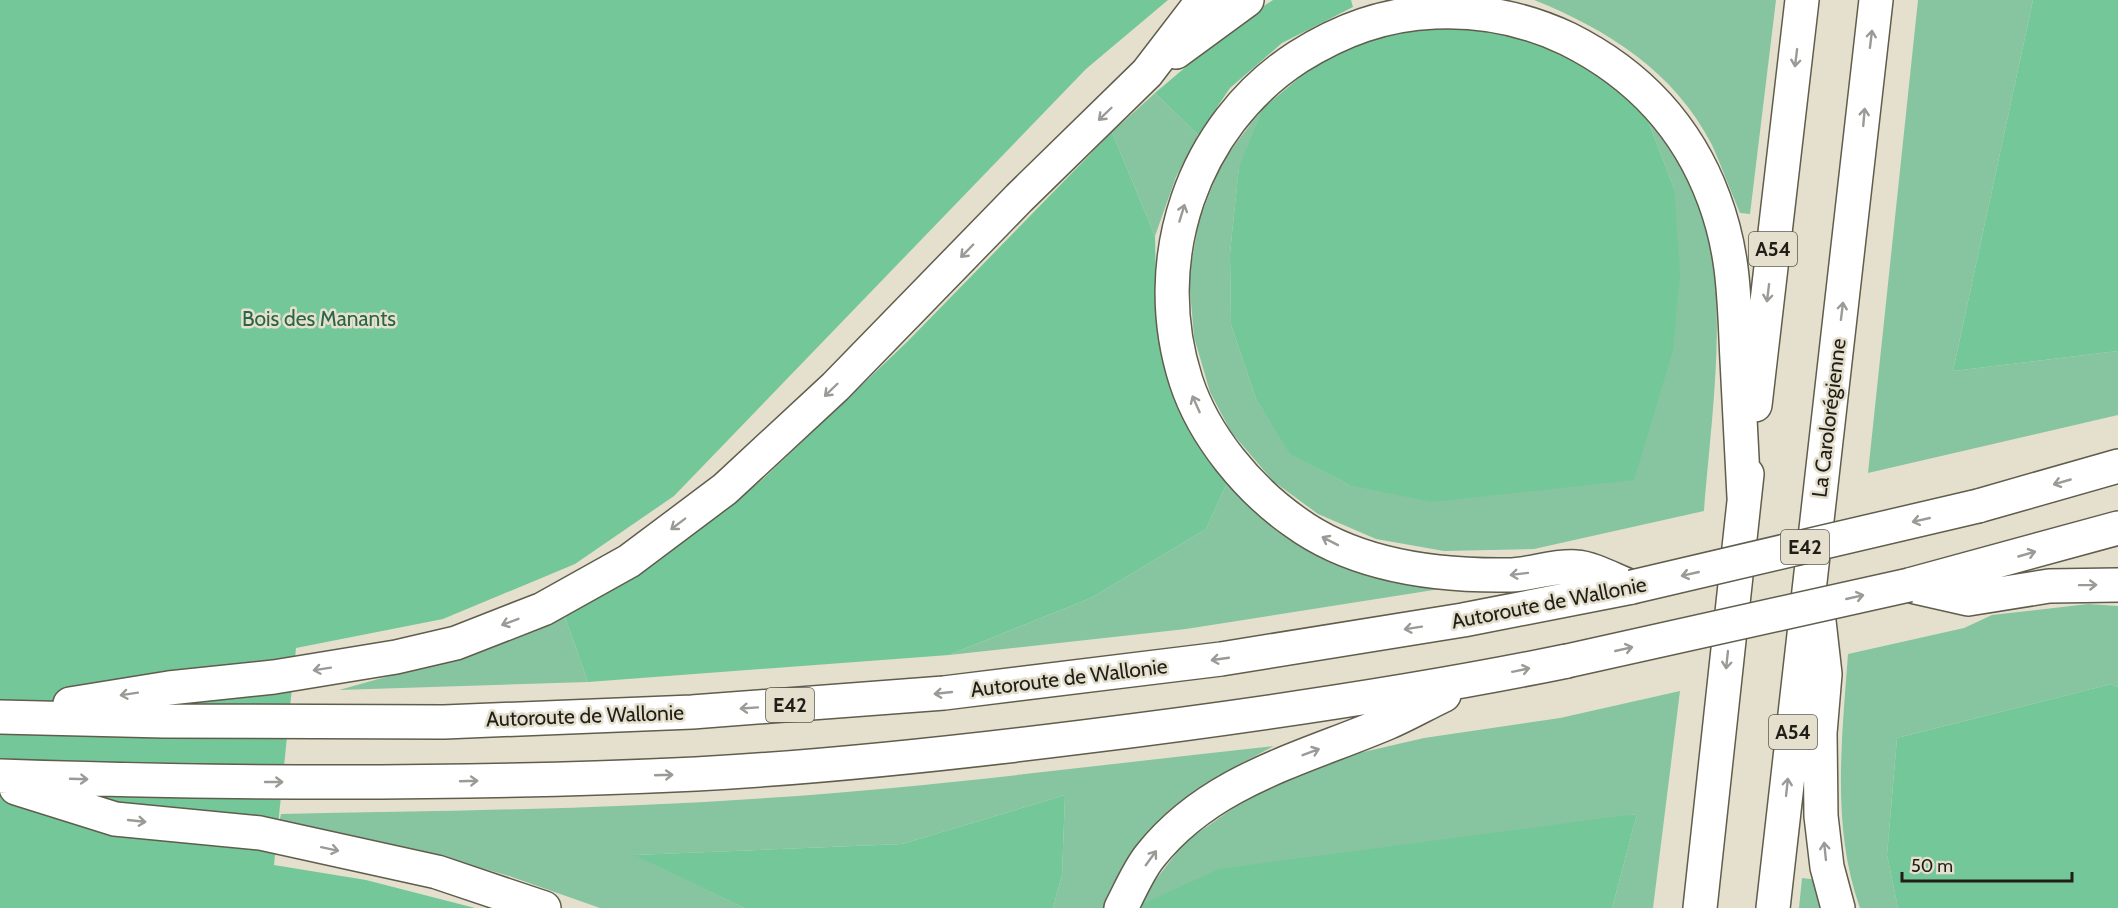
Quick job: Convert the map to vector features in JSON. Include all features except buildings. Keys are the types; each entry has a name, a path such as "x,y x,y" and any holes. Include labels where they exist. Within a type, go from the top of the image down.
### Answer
{"highway":[{"path":"0,716 169,688 274,678 456,643 543,609 620,567 725,489 835,387 1019,198 1147,73 1203,0"},
{"path":"1147,73 1247,0"},
{"name":"A54","path":"1700,908 1744,497 1802,0"},
{"name":"La Carolorégienne","path":"1773,908 1876,0"},
{"path":"1632,587 1577,567 1510,575 1415,571 1356,554 1296,524 1258,490 1227,456 1202,417 1187,382 1177,342 1173,302 1174,263 1179,224 1190,187 1208,150 1238,108 1274,73 1315,46 1360,24 1407,13 1451,11 1499,15 1546,28 1582,46 1624,73 1654,100 1687,140 1714,201 1734,272 1744,497"},
{"name":"Autoroute de Wallonie","path":"0,716 164,721 444,722 692,712 921,695 1221,659 1463,620 1632,587 1978,506 2118,466"},
{"path":"1969,584 2118,528"},
{"path":"1812,556 1825,674 1820,734 1821,816 1827,867 1838,908"},
{"path":"0,776 161,782 445,782 698,774 950,753 1231,719 1476,680 1909,585 2118,585"},
{"path":"1121,908 1149,857 1182,823 1235,784 1282,763 1388,723 1476,680"},
{"path":"0,783 115,819 260,833 437,872 544,908"},
{"path":"1688,908 1706,854"}],"green space":[{"name":"Bois des Manants","path":"0,0 1168,0 1086,69 674,496 575,564 443,619 296,648 274,865 366,880 475,908 0,908"},
{"path":"1273,0 1351,0 1353,7 1282,43 1230,88 1198,135 1155,93 1241,20"},
{"path":"1534,0 1776,0 1750,214 1740,213 1712,145 1697,119 1659,75 1613,39"},
{"path":"1918,0 2033,0 1953,371 2118,351 2118,415 1868,473"},
{"path":"2033,0 2118,0 2118,351 1953,371"},
{"path":"1441,28 1490,31 1529,39 1583,62 1646,116 1674,188 1680,273 1673,350 1634,480 1432,502 1349,485 1290,454 1256,399 1231,325 1230,253 1239,166 1262,109 1311,68 1358,43 1404,31"},
{"path":"1155,93 1198,135 1176,177 1155,236 1112,132"},
{"path":"1262,109 1239,167 1230,253 1231,325 1256,399 1291,454 1349,485 1674,188 1646,116 1680,162 1696,192 1707,227 1714,266 1717,349 1704,511 1534,549 1444,551 1376,539 1318,514 1273,481 1231,432 1210,392 1194,337 1189,278 1199,220 1222,162"},
{"path":"1112,132 1155,236 1157,328 1172,390 1190,430 1227,483 1206,529 1091,598 949,655 588,682 565,617 660,560 762,480 908,341"},
{"path":"1227,483 1254,508 1440,589 1186,629 949,655 1091,598 1206,529"},
{"path":"2088,604 2118,606 2118,687 2111,684 1897,738 1887,855 1898,908 1860,908 1845,846 1842,814 1842,750 1848,654 1964,628 1992,615"},
{"path":"565,617 588,682 339,690 486,649"},
{"path":"2111,684 2118,687 2118,908 1898,908 1887,855 1897,738"},
{"path":"1680,691 1653,908 1612,908 1637,814 1135,906 1185,842 1259,790 1346,756 1424,738 1560,718"},
{"path":"1274,746 1209,782 1164,815 1137,846 1103,908 1053,908 1062,875 1065,795 902,844 635,855 744,908 600,908 509,876 419,850 279,823 281,814 584,807 705,802 830,793"},
{"path":"1065,795 1062,875 1053,908 744,908 634,855 902,844"},
{"path":"1637,814 1612,908 1134,908 1219,869"},
{"path":"1802,878 1818,880 1826,908 1799,908"}]}
